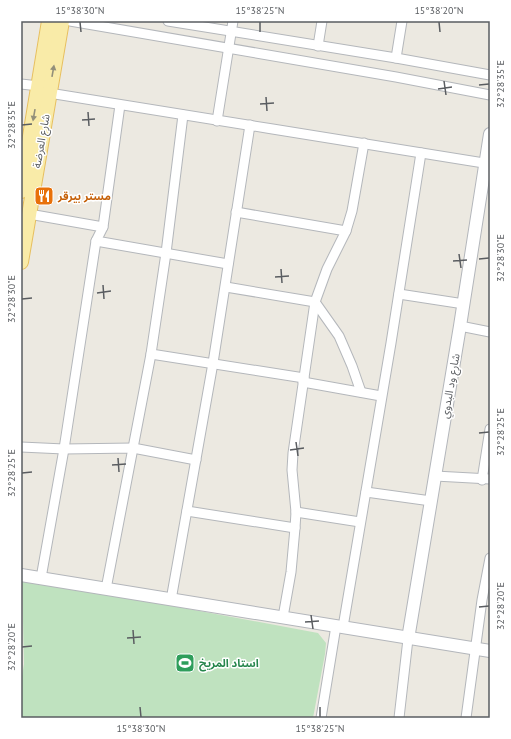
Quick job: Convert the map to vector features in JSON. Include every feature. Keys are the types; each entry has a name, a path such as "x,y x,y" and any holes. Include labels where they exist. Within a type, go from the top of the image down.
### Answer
{"main road":[{"name":"شارع العرضة","path":"21,192 44,90 62,21"},
{"name":"شارع العرضة","path":"21,262 29,214 44,90 48,22"}],"street":[{"path":"70,21 396,77 490,95"},
{"path":"168,21 396,58 490,75"},
{"path":"217,121 233,21"},
{"path":"318,46 322,21"},
{"path":"396,58 402,21"},
{"path":"21,84 120,105 488,164"},
{"path":"41,578 64,449 96,241 104,227 120,105"},
{"path":"106,589 151,354 166,253 183,115"},
{"path":"171,600 226,286 228,264 250,125"},
{"name":"شارع ود البدوي","path":"408,639 488,164 490,134"},
{"path":"283,617 291,572 296,512 292,470 315,302 327,269 346,232 352,211 364,143"},
{"path":"321,718 366,492 421,153"},
{"path":"236,212 346,232"},
{"path":"29,214 104,227"},
{"path":"96,241 228,264"},
{"path":"226,286 315,302 339,336 361,392"},
{"path":"399,294 464,304"},
{"path":"460,326 490,332"},
{"path":"151,354 213,363 381,396"},
{"path":"435,476 486,480 490,429"},
{"path":"21,447 64,449 133,448 196,460"},
{"path":"366,492 431,501"},
{"path":"187,512 295,528"},
{"path":"296,512 360,522"},
{"path":"466,718 482,600 490,559"},
{"path":"21,575 490,652"},
{"path":"398,718 408,639"}],"green space":[{"name":"استاد المريخ","path":"22,578 318,633 326,643 313,718 21,718 21,682 24,664"}],"place":[{"name":"مستر بيرقر","path":"44,196"},
{"name":"استاد المريخ","path":"185,663"}]}
